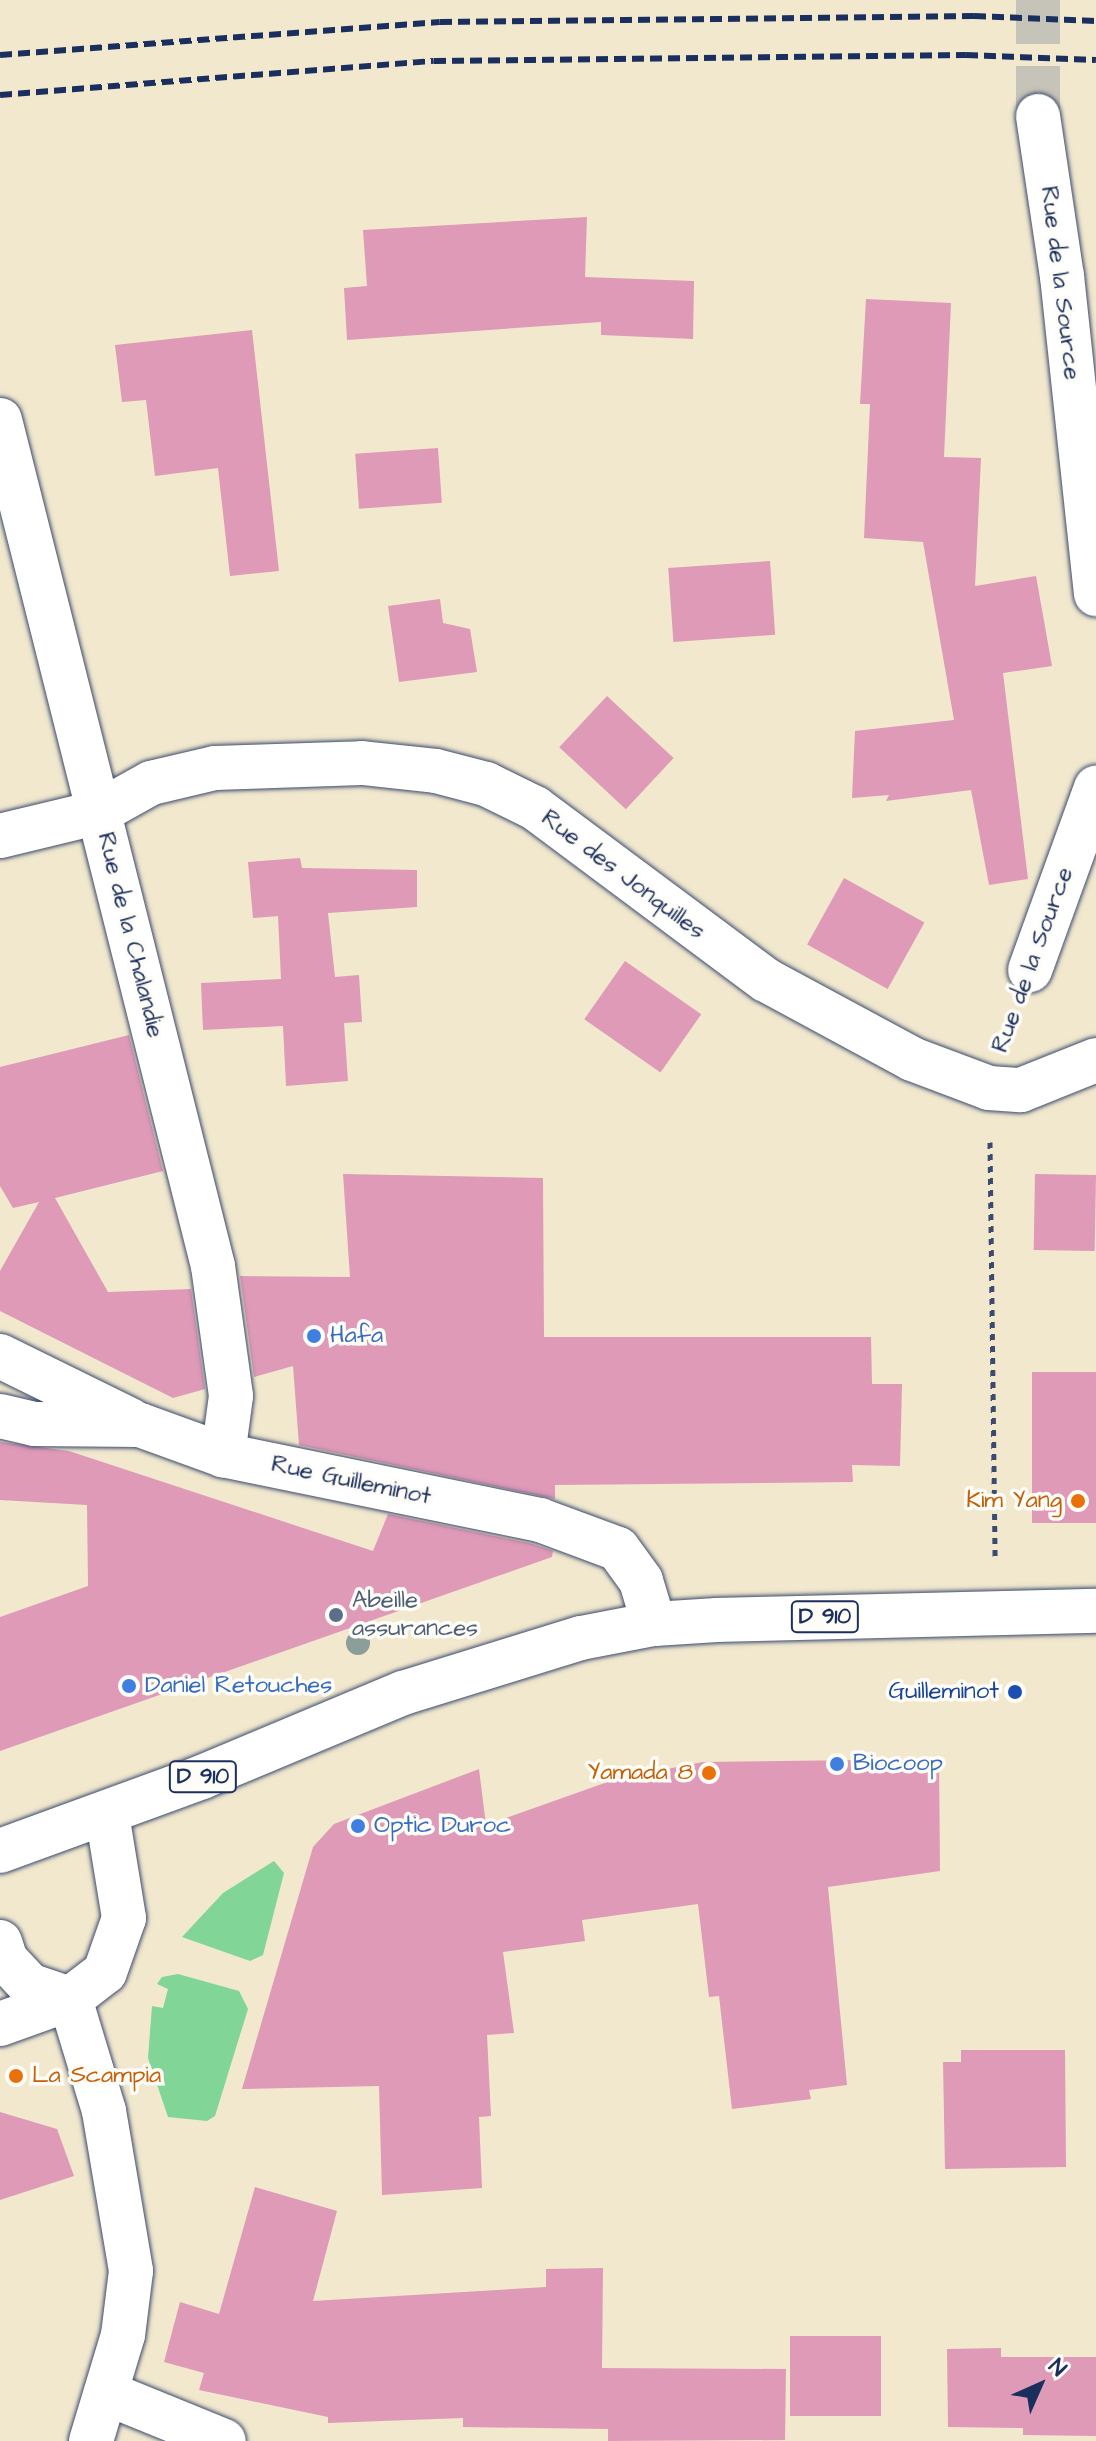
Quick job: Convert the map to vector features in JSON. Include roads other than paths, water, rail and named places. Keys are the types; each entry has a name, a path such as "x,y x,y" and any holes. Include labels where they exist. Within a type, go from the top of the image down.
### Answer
{"street":[{"name":"Rue de la Source","path":"1038,116 1079,279 1096,594"},
{"name":"Rue de la Chalandie","path":"0,420 213,1266 231,1396 223,1455"},
{"name":"Rue des Jonquilles","path":"0,836 99,812 151,783 215,768 403,765 486,784 535,808 586,842 683,922 766,980 912,1059 989,1088 1021,1090 1047,1083 1096,1060"},
{"name":"Rue de la Source","path":"1030,970 1096,788"},
{"path":"0,1356 140,1425"},
{"name":"Rue Guilleminot","path":"0,1416 34,1424 140,1425 223,1455 540,1520 618,1549 641,1581 654,1624"},
{"name":"D 910","path":"0,1851 107,1814 403,1693 581,1638 654,1624 1096,1611"},
{"path":"0,2024 70,1999 105,1972 124,1918 107,1814"},
{"path":"0,1942 6,1960 29,1985 70,1999"},
{"path":"70,1999 104,2111 131,2271 123,2335 91,2441"},
{"path":"106,2393 224,2441"}],"tunnel":[{"path":"1038,0 1038,116"}],"railway":[{"path":"0,55 440,22 974,16 1096,21"},
{"path":"0,95 434,61 966,55 1096,60"}],"place":[{"name":"Hafa","path":"314,1336"},
{"name":"Kim Yang","path":"1078,1501"},
{"name":"Abeille assurances","path":"336,1615"},
{"name":"Daniel Retouches","path":"129,1686"},
{"name":"Guilleminot","path":"1015,1692"},
{"name":"Biocoop","path":"837,1764"},
{"name":"Yamada 8","path":"709,1773"},
{"name":"Optic Duroc","path":"358,1826"},
{"name":"La Scampia","path":"16,2076"}]}
